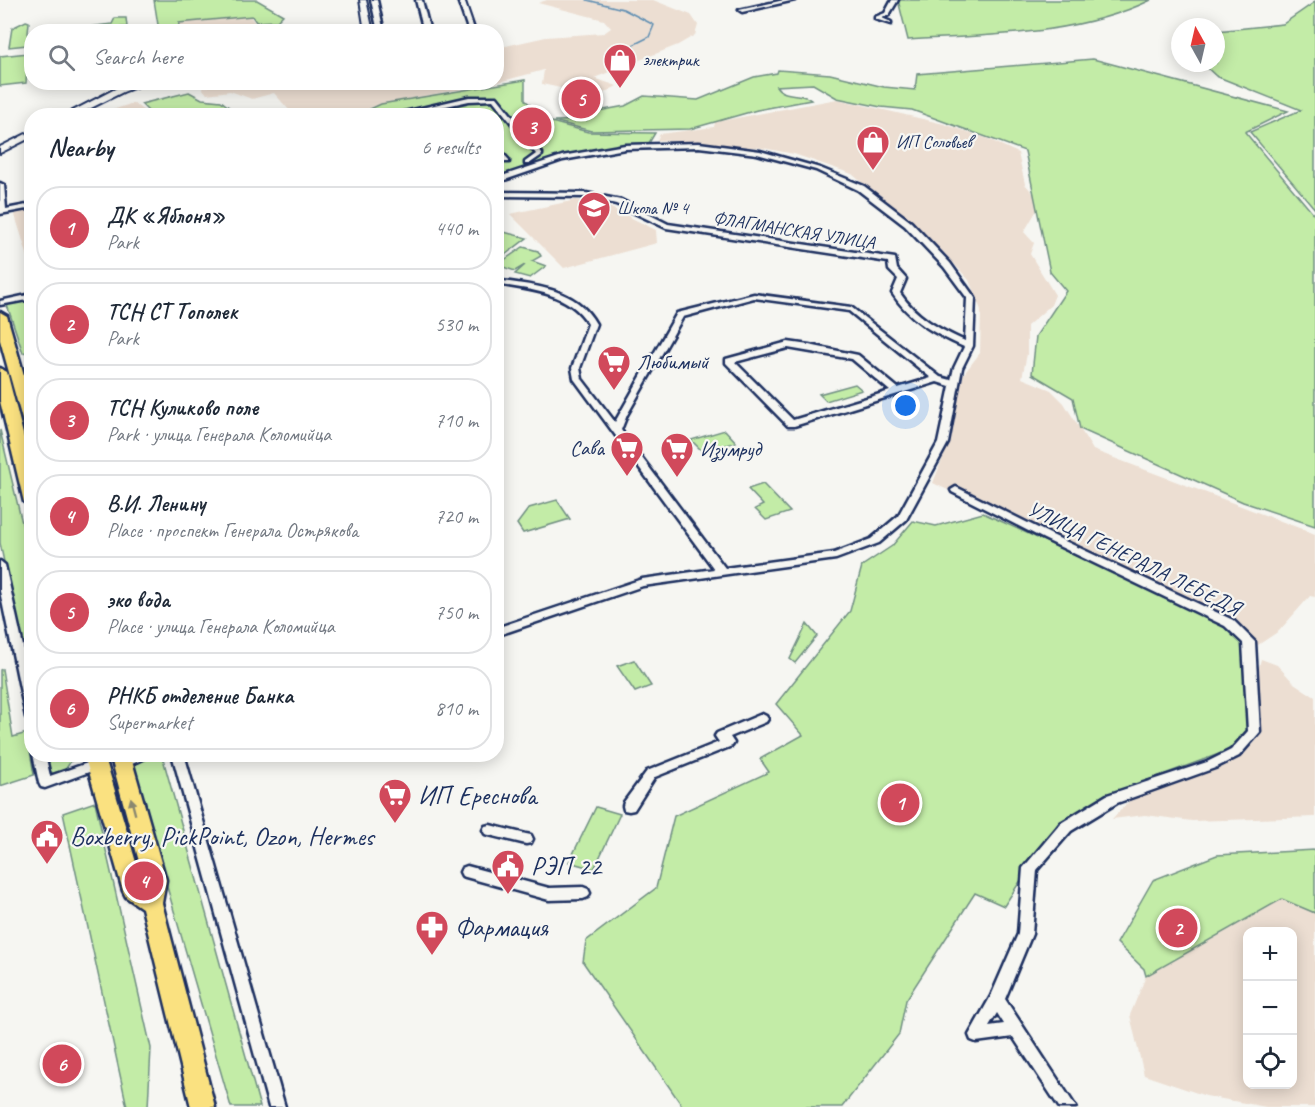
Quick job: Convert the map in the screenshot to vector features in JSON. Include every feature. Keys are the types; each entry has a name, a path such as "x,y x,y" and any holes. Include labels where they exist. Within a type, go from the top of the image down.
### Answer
{"main road":[{"path":"363,0 368,24"},
{"path":"83,108 120,90"},
{"path":"2,148 24,137"},
{"path":"0,316 24,402"},
{"path":"0,372 24,470"},
{"path":"96,762 134,891 151,903"},
{"path":"122,762 155,880 151,903 203,1107"}],"street":[{"path":"374,0 379,24"},
{"path":"419,0 425,24"},
{"path":"461,0 469,24"},
{"path":"742,10 792,0"},
{"path":"888,23 877,18 886,14 895,0"},
{"path":"427,108 469,99 495,98 503,108"},
{"path":"504,109 540,155 504,175"},
{"path":"504,176 562,158 625,147 699,146 758,152 818,169 861,188 908,224 947,265 971,298 969,346 954,384 944,443 902,518 875,541 836,556 642,582 504,629"},
{"path":"504,157 507,160"},
{"path":"0,185 2,212 24,208"},
{"name":"ФЛАГМАНСКАЯ УЛИЦА","path":"504,194 586,195 618,202 666,226 892,260 893,270 902,279 896,293 903,305 929,327 969,346"},
{"path":"504,284 557,296 571,302 589,315 592,324 579,356 576,373 722,572"},
{"path":"616,430 622,415 680,315 754,296 851,309 937,379 954,384"},
{"path":"0,303 24,298"},
{"path":"896,391 855,357 809,348 788,345 729,361 791,424 937,379"},
{"name":"УЛИЦА ГЕНЕРАЛА ЛЕБЕДЯ","path":"956,490 1048,537 1229,623 1249,642 1254,732 1235,753 1211,765 1112,799 1066,827 1030,868 1025,934 997,1000 976,1035 1017,1029"},
{"path":"0,565 24,679"},
{"path":"628,806 651,774 728,743 721,736 762,719"},
{"path":"41,762 45,783 91,762"},
{"path":"180,762 278,1107"},
{"path":"490,830 526,839"},
{"path":"467,872 549,894 583,893"},
{"path":"997,1000 1068,1107"}],"shaded area":[{"path":"547,0 653,0 691,15 698,25 695,35 678,45 594,78 617,86 598,96 542,84 544,70 504,81 504,46 546,37 604,33 611,28 604,20 538,3"},
{"path":"250,16 255,23 277,21 277,24 176,23"},
{"path":"204,90 457,90 380,104 370,108 287,108 274,93 252,99 230,91 207,94"},
{"path":"837,99 944,124 986,138 1018,153 1025,184 1038,199 1037,210 1024,232 1034,243 1030,254 1055,295 1051,305 1027,326 1027,354 1022,378 1051,390 1064,403 1093,450 1315,534 1315,597 1310,596 1279,631 1258,645 1236,626 933,483 949,442 963,375 980,353 981,310 969,280 943,252 852,174 794,154 763,148 657,140 660,134 714,127 715,122"},
{"path":"133,103 140,108 118,108"},
{"name":"Школа № 4","path":"576,200 607,206 656,230 657,243 564,268 510,214"},
{"path":"24,210 24,244 14,212"},
{"path":"1261,659 1277,665 1294,683 1315,697 1315,817 1192,821 1145,815 1112,819 1136,794 1177,784 1234,759 1254,743 1258,717 1254,687"},
{"path":"1282,899 1315,913 1315,1107 1266,1107 1206,1096 1144,1075 1130,1015 1146,976"}],"green space":[{"path":"154,0 257,0 283,15 277,21 256,22 252,16 158,24"},
{"path":"898,0 1151,0 1093,21 1063,27 1001,35 908,40"},
{"path":"1315,2 1315,209 1250,132 1301,110 1216,76 1212,72 1225,72 1225,30 1283,24"},
{"path":"115,18 126,18 127,24 112,24"},
{"path":"26,21 29,22 24,24 24,45 9,47 12,28"},
{"path":"24,53 24,83 0,86 0,56"},
{"path":"1093,59 1288,111 1245,132 1315,216 1315,526 1243,502 1080,429 1073,398 1032,374 1036,336 1066,291 1050,272 1025,151 912,110 881,107 837,98 813,84 776,86 788,94 807,97 811,100 757,110 690,129 591,131 554,121 587,120 588,113 625,106 644,96 698,100 754,77 777,73 778,70 830,74 884,87 915,90 917,74"},
{"path":"525,80 525,100 548,121 588,132 655,133 649,143 572,155 504,177 504,108 372,108 381,104 465,90 504,90 504,84"},
{"path":"189,92 202,99 221,101 230,108 145,108 141,104"},
{"path":"504,232 527,238 504,256"},
{"path":"523,247 538,251 541,256 532,261 546,266 530,278 515,274 525,265 515,271 504,267 504,260"},
{"path":"24,301 23,353 7,305"},
{"path":"855,384 862,390 826,401 819,394"},
{"path":"0,430 24,531 24,658 0,543"},
{"path":"725,430 736,442 703,452 691,440"},
{"path":"763,484 790,512 766,520 755,509 763,505 748,489"},
{"path":"557,500 570,519 523,533 517,524 529,508"},
{"path":"983,513 1223,623 1243,637 1250,730 1227,751 1124,789 1059,822 1004,906 975,893 906,1000 899,1034 842,1107 683,1107 583,962 586,941 656,888 674,816 769,772 760,759 803,735 776,704 850,611 862,566 892,546 913,521 936,526"},
{"path":"807,624 817,636 795,663 790,659"},
{"path":"634,660 651,686 635,692 617,666"},
{"path":"2,669 13,737 24,734 24,762 32,762 34,775 0,786 0,670"},
{"path":"47,762 70,762 65,770 53,773 49,771"},
{"path":"164,762 260,1107 231,1107 131,763"},
{"path":"95,802 151,1048 148,1107 127,1107 63,813"},
{"path":"596,807 620,814 594,869 569,862"},
{"path":"1315,850 1315,913 1282,899 1146,976 1144,969 1117,943 1153,880 1217,855"}],"waterway":[{"path":"587,0 623,9 654,25 649,37 631,46"}],"place":[{"name":"электрик","path":"620,89"},
{"name":"эко вода","path":"581,99"},
{"name":"ТСН Куликово поле","path":"532,127"},
{"name":"ИП Соловьев","path":"873,171"},
{"name":"Школа № 4","path":"594,237"},
{"name":"Любимый","path":"614,391"},
{"name":"Сава","path":"627,477"},
{"name":"Изумруд","path":"677,478"},
{"name":"ДК «Яблоня»","path":"900,803"},
{"name":"ИП Ереснова","path":"395,824"},
{"name":"Boxberry, PickPoint, Ozon, Hermes","path":"47,865"},
{"name":"В.И. Ленину","path":"144,881"},
{"name":"РЭП 22","path":"508,895"},
{"name":"ТСН СТ Тополек","path":"1178,928"},
{"name":"Фармация","path":"432,956"},
{"name":"РНКБ отделение Банка","path":"62,1064"}]}
